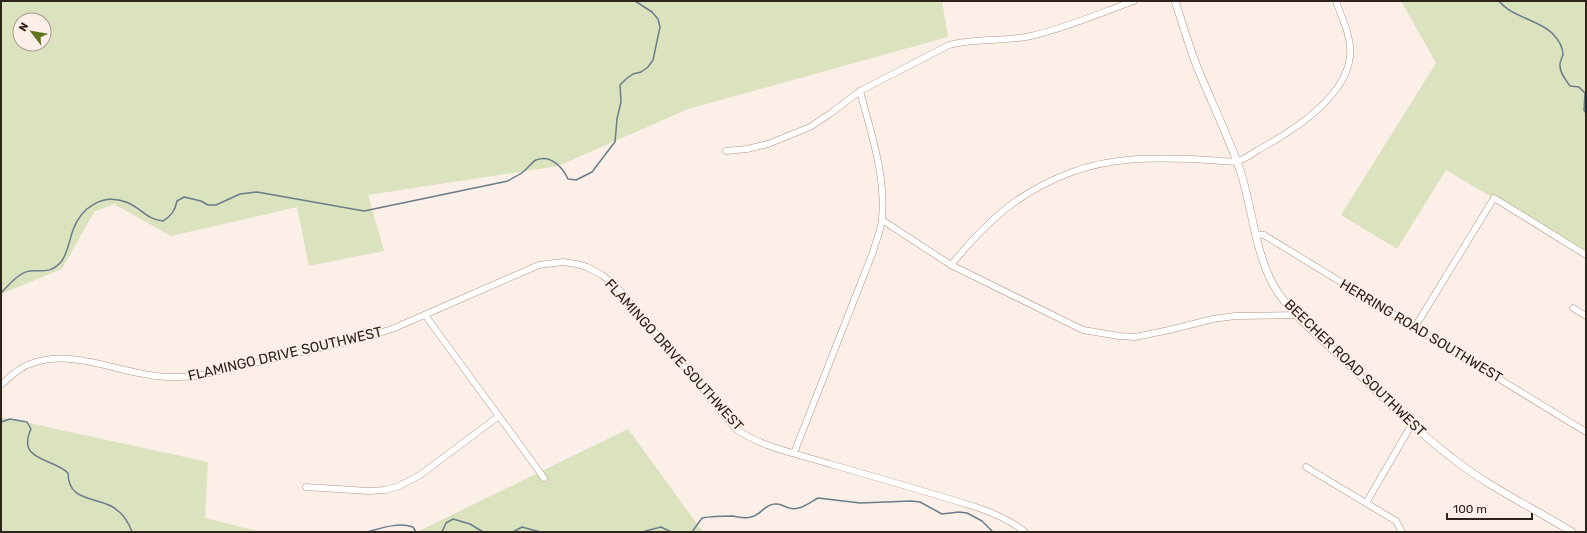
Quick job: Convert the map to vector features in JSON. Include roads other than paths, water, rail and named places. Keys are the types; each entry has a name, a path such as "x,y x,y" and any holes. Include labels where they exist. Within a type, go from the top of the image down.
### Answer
{"street":[{"path":"726,151 747,149 768,144 810,127 860,91 949,45 963,42 1013,39 1032,36 1134,1"},
{"name":"BEECHER ROAD SOUTHWEST","path":"1175,1 1196,63 1223,125 1237,162 1267,269 1273,284 1282,297 1297,315 1412,424 1451,458 1483,480 1572,532"},
{"path":"951,265 985,226 999,213 1035,190 1071,173 1107,163 1149,158 1237,162 1278,140 1314,112 1340,84 1346,71 1350,56 1350,40 1336,1"},
{"path":"794,453 873,252 882,220 883,198 881,174 860,91"},
{"path":"1415,327 1494,198 1586,255"},
{"path":"882,220 951,265 1074,327 1104,334 1135,336 1156,333 1213,319 1235,316 1297,315"},
{"name":"HERRING ROAD SOUTHWEST","path":"1256,234 1264,235 1586,432"},
{"name":"FLAMINGO DRIVE SOUTHWEST","path":"1,386 17,370 29,364 51,358 90,362 156,376 197,376 359,339 392,329 539,266 563,262 587,267 602,275 616,286 736,429 760,442 976,507 998,515 1015,524 1025,532"},
{"path":"1573,308 1586,316"},
{"path":"425,315 544,478"},
{"path":"306,487 369,491 385,490 399,486 420,475 499,416"},
{"path":"1366,503 1412,424"},
{"path":"1306,467 1396,521 1402,532"}],"waterway":[{"path":"1,293 14,280 26,272 50,270 57,266 65,255 73,230 81,215 94,204 109,199 131,204 148,216 163,221 172,213 177,201 184,197 201,201 208,205 216,205 240,194 257,192 364,211 508,181 522,172 534,161 541,159 551,160 560,167 568,179 576,180 592,172 615,142 617,119 621,102 620,85 633,74 641,72 648,67 653,60 660,27 658,19 652,12 635,1"},
{"path":"1499,1 1511,11 1546,28 1556,38 1563,52 1560,64 1562,73 1570,86 1579,87 1585,93 1584,110 1586,113"},
{"path":"1,422 10,419 27,422 31,429 28,439 28,447 32,453 68,473 69,482 77,493 89,499 111,506 118,511 129,524 132,532"},
{"path":"692,532 702,518 714,516 749,518 758,514 772,504 779,504 793,509 804,506 818,498 860,503 920,502 942,514 959,512 967,513 982,521 993,532"},
{"path":"442,532 446,523 453,519 470,524 483,532"},
{"path":"367,532 390,526 402,525 413,527 416,532"},
{"path":"513,532 522,527 540,532"},
{"path":"642,532 661,527 671,532"}]}
